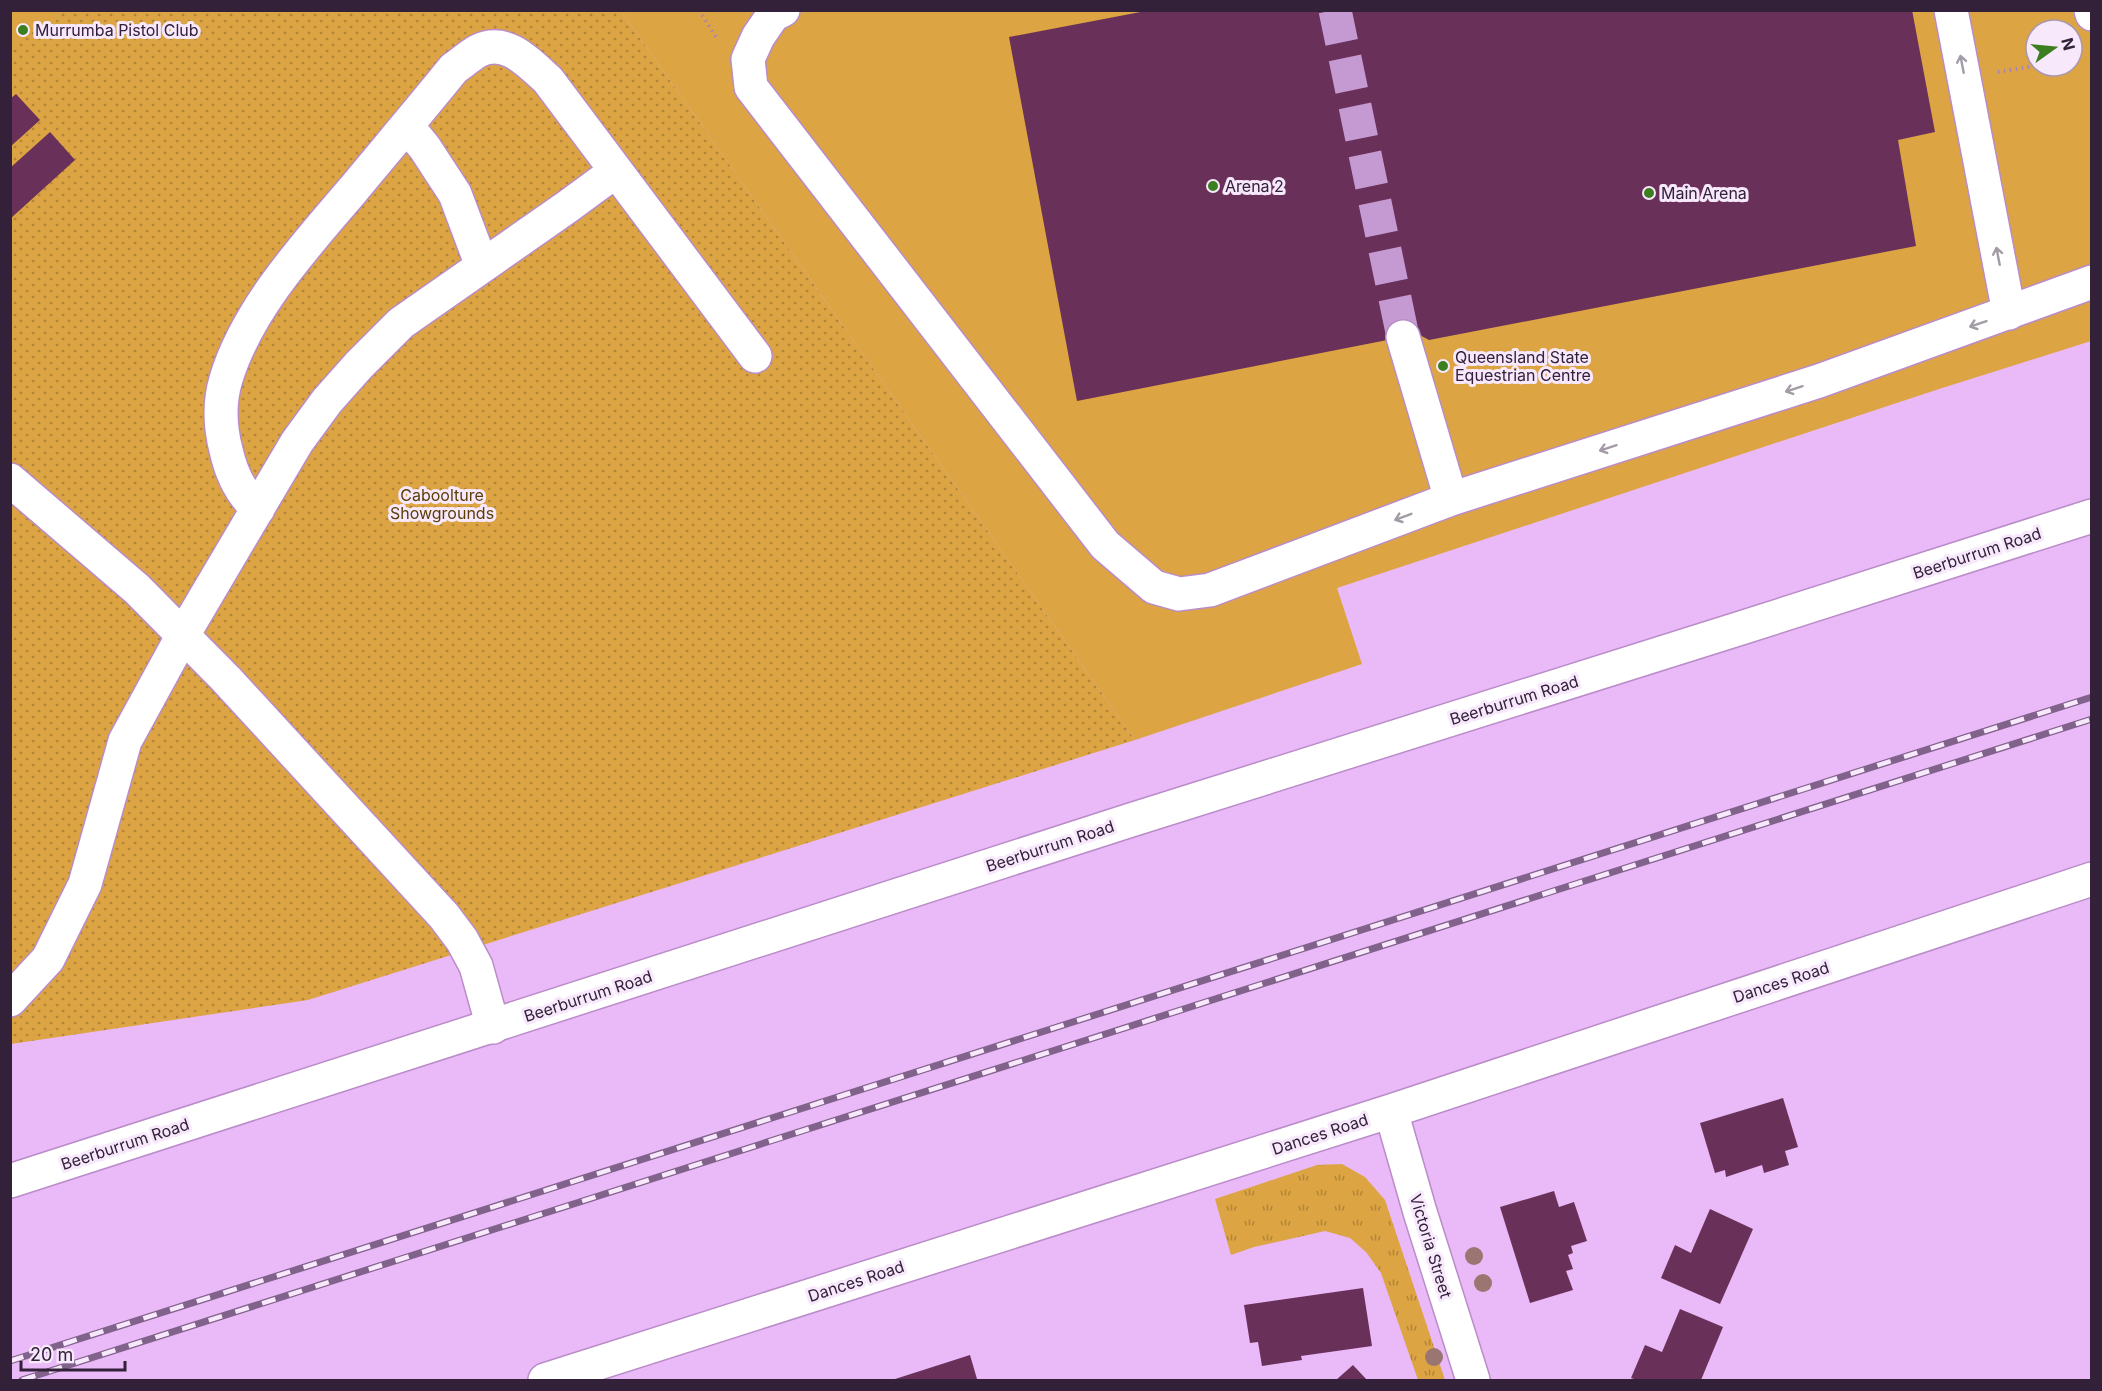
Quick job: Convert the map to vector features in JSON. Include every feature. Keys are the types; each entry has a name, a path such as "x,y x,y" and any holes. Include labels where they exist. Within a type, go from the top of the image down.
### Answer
{"main road":[{"path":"783,10 773,15 758,37 748,59 751,87 1105,545 1154,587 1179,594 1210,590 1451,499 1819,381 2091,282"},
{"path":"1951,10 2009,313"},
{"path":"258,509 246,498 237,483 228,462 221,429 221,403 225,380 233,358 266,299 305,246 454,68 479,51 499,46 522,56 548,80 755,356"},
{"path":"407,126 425,148 455,194 482,266"},
{"path":"10,1000 48,959 85,884 125,741 183,635 297,442 327,401 401,323 616,171"},
{"path":"1403,337 1451,499"},
{"path":"10,480 137,589 183,635 444,916 462,940 476,966 493,1027"},
{"name":"Beerburrum Road","path":"10,1181 1131,820 2091,516"},
{"name":"Dances Road","path":"545,1380 1391,1112 2091,879"},
{"name":"Victoria Street","path":"1391,1112 1473,1380"}],"green space":[{"name":"Murrumba Pistol Club","path":"11,10 59,10 59,11 11,49"},
{"name":"Caboolture Showgrounds","path":"10,11 621,11 1135,740 308,1000 11,1044"},
{"name":"Queensland State Equestrian Centre","path":"621,11 2091,11 2091,341 1337,588 1362,664 1135,740"},
{"path":"1342,1164 1365,1177 1385,1200 1445,1380 1418,1380 1381,1273 1366,1252 1350,1238 1325,1231 1254,1247 1231,1255 1215,1199 1317,1165"}],"building":[{"path":"1151,10 1912,10 1935,132 1898,140 1916,246 1429,340 1418,334 1077,401 1009,37"},
{"path":"16,94 40,120 10,147 10,99"},
{"path":"50,132 75,160 10,219 10,168"},
{"path":"1783,1098 1798,1147 1785,1151 1789,1165 1764,1173 1762,1165 1726,1177 1725,1170 1715,1173 1700,1123"},
{"path":"1554,1191 1559,1207 1574,1202 1587,1241 1571,1246 1573,1253 1568,1255 1573,1269 1566,1271 1573,1290 1530,1303 1500,1207"},
{"path":"1710,1209 1753,1229 1720,1304 1661,1278 1675,1245 1691,1253"},
{"path":"1363,1288 1372,1346 1301,1356 1302,1360 1262,1366 1258,1342 1250,1343 1244,1305"},
{"path":"1680,1309 1723,1327 1701,1380 1637,1380 1631,1378 1645,1345 1662,1352"},
{"path":"970,1355 977,1379 892,1380"},
{"path":"1353,1365 1367,1380 1336,1380"}],"tunnel":[{"path":"1335,10 1403,337"}],"railway":[{"path":"10,1361 2092,697"},
{"path":"22,1380 2092,719"}],"place":[{"name":"Murrumba Pistol Club","path":"23,30"},
{"name":"Arena 2","path":"1213,186"},
{"name":"Main Arena","path":"1649,193"},
{"name":"Queensland State Equestrian Centre","path":"1443,366"}]}
